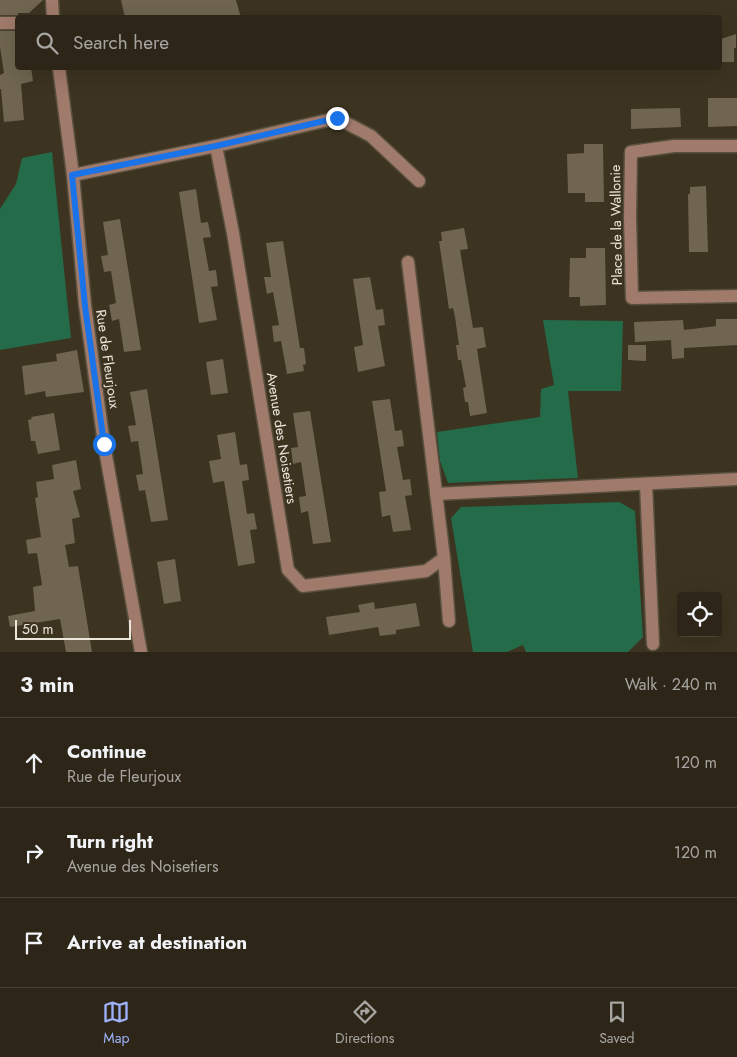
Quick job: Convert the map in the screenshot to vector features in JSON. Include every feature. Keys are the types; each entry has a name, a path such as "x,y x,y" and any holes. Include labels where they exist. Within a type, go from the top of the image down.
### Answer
{"street":[{"path":"52,0 54,15"},
{"path":"0,23 15,23"},
{"name":"Rue de Fleurjoux","path":"59,70 85,306 100,416 141,652"},
{"path":"72,175 216,146 337,118 371,136 419,181"},
{"name":"Avenue des Noisetiers","path":"216,146 233,232 288,570 304,586 426,571 444,558"},
{"name":"Place de la Wallonie","path":"737,146 674,146 631,152 630,217 632,298 737,296"},
{"path":"408,262 444,558 449,621"},
{"path":"436,494 737,480"},
{"path":"646,484 653,644"}],"green space":[{"path":"52,152 71,338 0,350 0,209 16,184 22,158"},
{"path":"543,320 623,321 621,391 568,391 578,478 448,483 440,461 437,432 540,417 541,389 554,385"},
{"path":"619,502 635,511 643,637 628,652 526,652 523,645 507,652 473,652 451,518 461,507"}],"building":[{"path":"0,0 43,0 29,13 0,15"},
{"path":"121,0 236,0 240,15 124,15"},
{"path":"0,31 15,31 15,70 31,70 33,81 21,84 24,120 4,122 0,75 4,73 0,47"},
{"path":"736,34 734,62 722,62 722,39"},
{"path":"708,98 737,98 737,126 708,127"},
{"path":"680,108 681,127 631,129 631,109"},
{"path":"584,144 603,144 604,202 585,202 585,193 568,193 567,154 584,153"},
{"path":"706,186 708,252 689,252 688,194 690,194 690,187"},
{"path":"196,189 201,223 208,222 211,237 203,238 209,271 216,270 218,286 211,287 217,320 199,323 179,192"},
{"path":"120,219 141,350 124,352 119,319 112,321 109,305 116,303 111,271 104,272 101,256 108,255 103,222"},
{"path":"464,228 468,249 460,250 473,328 483,327 486,347 477,349 487,413 470,416 468,402 465,402 463,388 466,387 461,360 458,360 456,345 459,345 455,317 453,308 449,309 439,241 442,241 441,232"},
{"path":"283,241 300,348 304,348 306,364 303,365 304,371 287,374 281,341 274,342 272,326 279,325 273,292 267,294 264,277 271,277 266,243"},
{"path":"586,248 605,248 606,305 580,306 580,297 569,297 570,258 586,258"},
{"path":"370,277 376,310 383,309 385,325 378,326 385,366 358,372 354,347 363,345 353,279"},
{"path":"716,319 737,319 737,345 684,348 684,358 672,359 671,340 635,342 634,322 683,320 684,330 716,326"},
{"path":"628,345 646,345 646,361 628,360"},
{"path":"77,350 84,392 46,397 45,391 25,395 22,366 57,361 56,354"},
{"path":"223,359 228,393 211,395 206,362"},
{"path":"147,389 168,520 151,522 145,490 139,491 136,475 143,474 138,441 131,442 128,426 136,425 130,392"},
{"path":"390,399 395,431 402,430 404,446 397,447 403,480 410,479 412,495 405,496 411,530 393,532 390,515 382,517 379,492 386,491 372,401"},
{"path":"310,411 331,542 313,544 308,511 301,513 299,497 306,496 301,462 293,464 291,448 298,447 293,413"},
{"path":"54,413 60,450 38,454 35,441 31,441 28,420 32,419 31,417"},
{"path":"235,432 240,465 247,464 249,480 242,481 247,514 254,513 257,529 250,530 255,563 238,566 224,481 213,483 209,461 221,459 217,435"},
{"path":"76,460 81,489 73,491 80,517 72,519 75,543 65,545 69,567 78,566 92,652 66,652 60,619 10,627 8,616 35,611 33,587 42,585 37,553 28,554 26,540 41,537 35,498 38,497 36,482 54,479 52,465"},
{"path":"175,559 181,601 164,604 157,562"},
{"path":"374,602 375,609 416,603 420,626 396,630 396,634 380,636 378,627 329,635 326,617 360,612 358,605"}],"route":[{"path":"104,444 85,306 72,175 216,146 337,118"}]}
